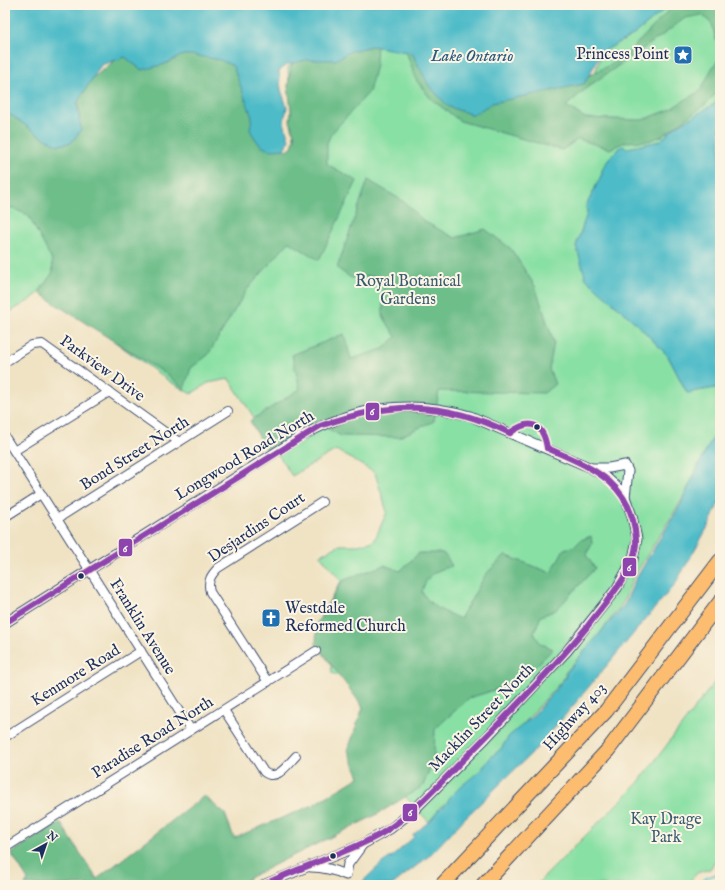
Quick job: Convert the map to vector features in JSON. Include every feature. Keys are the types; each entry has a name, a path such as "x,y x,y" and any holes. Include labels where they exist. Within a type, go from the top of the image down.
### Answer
{"highway":[{"name":"Highway 403","path":"442,885 606,710 720,561"},
{"path":"483,885 608,750 720,602"}],"street":[{"name":"Parkview Drive","path":"5,362 32,345 42,344 179,442"},
{"path":"14,451 109,392"},
{"name":"Longwood Road North","path":"5,624 300,437 320,426 342,417 366,411 404,407 438,409 457,412 484,421 599,472 614,484 625,498"},
{"name":"Bond Street North","path":"57,519 228,411"},
{"name":"Franklin Avenue","path":"5,437 191,730"},
{"path":"589,467 609,468 625,465 628,471 625,498"},
{"path":"5,517 41,494"},
{"name":"Macklin Street North","path":"263,885 363,844 390,829 414,810 486,738 567,651 617,588 633,559 637,539 632,516 625,498"},
{"name":"Desjardins Court","path":"268,682 210,592 209,580 218,568 322,502"},
{"name":"Kenmore Road","path":"5,737 141,651"},
{"name":"Paradise Road North","path":"5,848 316,652"},
{"path":"224,710 264,772 267,774 275,775 279,773 296,756"},
{"path":"305,868 319,867 334,870 346,875 348,864 363,844"}],"green space":[{"name":"Royal Botanical Gardens","path":"670,5 718,5 720,9 720,95 716,103 675,127 660,141 628,148 603,170 586,206 587,213 576,246 639,326 668,356 687,393 720,387 720,424 680,503 633,578 623,603 596,638 565,673 565,677 519,729 509,736 501,749 491,757 481,770 455,792 447,803 441,806 429,822 372,761 370,704 356,685 332,673 322,614 341,581 320,555 340,545 358,545 374,541 387,512 375,473 336,450 292,476 229,379 208,383 191,394 169,381 43,290 30,300 5,315 5,104 22,128 250,137 296,156 292,120 295,105 289,88 288,67 294,64 380,44 592,82 602,52 635,34"},
{"path":"674,5 715,5 720,12 720,43 716,40 712,24 702,15 685,18 589,86 566,106 585,118 642,120 669,110 701,90 712,68 720,58 720,89 706,104 662,136 648,141 625,142 610,149 578,139 562,150 460,121 431,99 416,80 403,42 573,83 622,59"},
{"path":"377,39 376,65 369,92 331,134 327,143 327,164 357,181 319,260 289,242 246,291 208,355 191,368 184,389 169,376 39,292 53,272 52,260 28,215 5,205 5,105 71,130 80,115 77,97 93,78 115,60 130,53 207,52 240,69 268,139 286,150 292,147 295,137 290,121 291,110 288,86 292,63"},
{"path":"368,180 403,201 425,222 455,238 485,229 511,249 535,286 554,343 549,369 555,384 544,393 439,391 434,421 399,437 341,436 314,421 267,450 250,421 300,389 292,355 344,334 351,359 383,349 396,337 383,316 383,287 374,276 351,278 337,268"},
{"path":"591,536 592,544 586,555 595,568 556,610 541,616 534,633 540,643 553,649 520,682 469,698 435,729 434,758 423,786 376,815 251,877 240,885 25,885 28,880 11,853 60,822 97,879 204,796 225,814 234,838 313,805 359,777 348,750 363,707 316,644 317,623 342,581 384,565 400,571 419,553 443,553 452,566 441,569 432,574 426,581 422,592 429,602 460,619 486,574 505,555 551,573 564,549 575,546 581,540"},
{"name":"Kay Drage Park","path":"720,675 720,856 710,869 697,873 687,885 536,885 638,783"}],"water":[{"name":"Lake Ontario","path":"5,5 670,5 635,34 602,52 584,84 492,103 473,115 449,107 429,86 412,53 372,46 351,51 336,60 306,60 286,65 279,72 281,90 287,107 284,122 289,140 284,149 271,150 263,147 250,130 252,117 233,66 220,60 192,55 183,55 165,64 142,70 125,57 101,65 77,103 81,130 71,143 57,145 39,135 5,111"},
{"path":"720,95 720,387 687,393 668,356 639,326 586,279 576,246 587,213 586,206 602,174 602,170 610,157 622,146 628,148 660,141 675,127 716,103"},
{"path":"720,424 720,500 709,525 675,584 541,744 465,818 429,856 392,885 359,885 382,863 394,855 414,837 413,835 433,818 437,811 447,803 450,797 481,770 491,757 501,749 509,736 532,717 566,677 566,673 625,604 635,580 681,504 700,462"}],"waterway":[{"path":"698,885 706,878 717,874 720,869"}],"transit line":[{"name":"6","path":"5,623 320,426 370,412 416,408 461,414 485,422 510,433"},
{"name":"6","path":"510,433 517,428 529,425 539,428 547,448"},
{"name":"6","path":"263,885 353,848 372,839 400,821 420,804 543,678 587,627 623,579 632,560 636,544 633,520 627,504 618,490 607,480 594,471 547,448"}],"place":[{"name":"Princess Point","path":"683,55"},
{"name":"Westdale Reformed Church","path":"271,618"}]}
